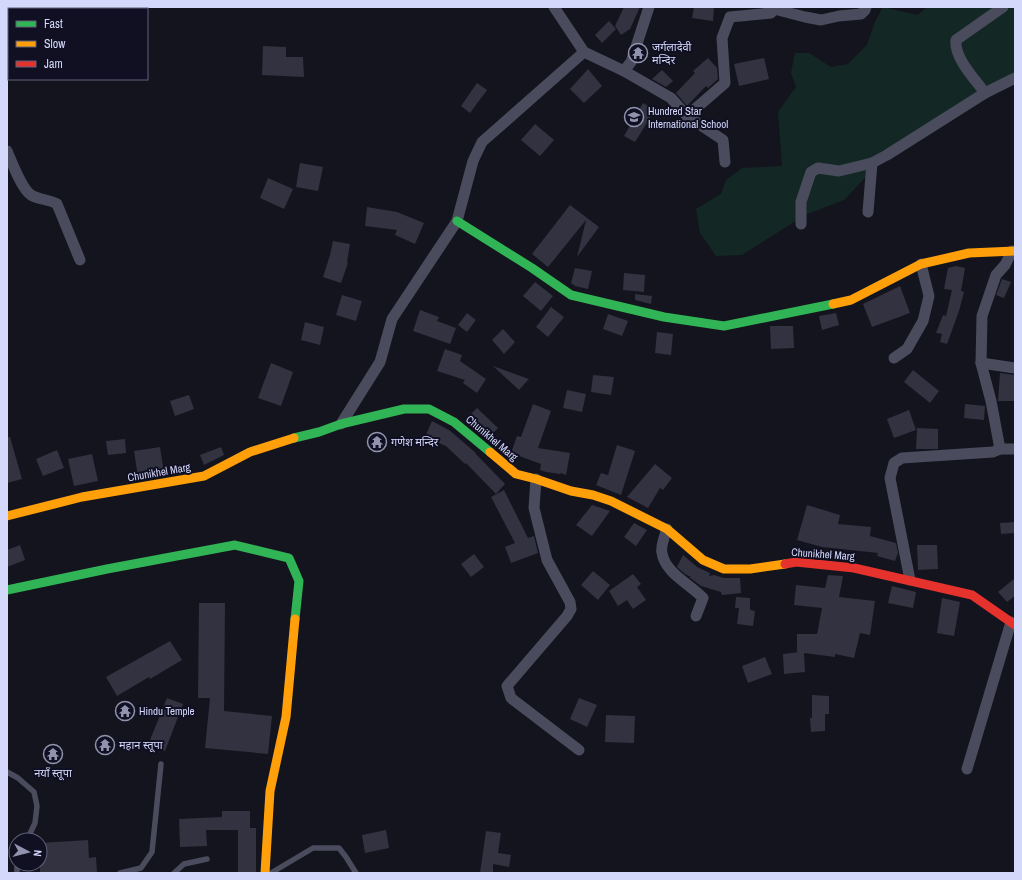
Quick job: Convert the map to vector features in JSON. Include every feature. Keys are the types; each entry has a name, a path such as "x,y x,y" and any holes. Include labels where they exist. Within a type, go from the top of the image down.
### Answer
{"street":[{"path":"554,7 584,52 624,71 671,98 687,116 723,140 725,162"},
{"path":"624,71 631,62 649,7"},
{"path":"687,116 725,83 722,38 730,18 771,13 774,8 821,20 839,16 861,14 866,10 866,7"},
{"path":"985,93 958,56 955,48 956,40 1003,7"},
{"path":"341,424 380,362 392,319 457,221 472,161 482,142 584,52"},
{"path":"801,224 802,202 811,172 818,168 839,171 872,163 985,93 1015,78"},
{"path":"7,151 25,189 31,195 57,204 80,260"},
{"path":"868,212 872,163"},
{"path":"457,221 532,268 571,295 664,317 724,326 851,300 921,264 969,253 1014,251"},
{"path":"1000,449 991,401 981,364 982,316 996,275 1014,251"},
{"path":"894,358 907,350 922,321 929,296 921,264"},
{"path":"981,364 1015,368"},
{"name":"Chunikhel Marg","path":"7,516 82,497 204,476 250,452 297,437 319,432 341,424 404,409 429,409 454,422 516,474 571,491 611,500 667,529 703,560 724,570 750,569 796,562 854,568 972,595 1013,623"},
{"path":"910,580 890,478 894,463 902,458 993,452 1000,449 1015,449"},
{"path":"536,479 534,508 547,560 570,602 571,609 567,616 506,686 512,698 579,750"},
{"path":"667,529 661,552 669,569 703,598 696,616"},
{"path":"7,590 235,545 289,558 299,581 286,717 270,791 265,873"},
{"path":"966,769 1013,623"}],"lane":[{"path":"120,873 141,868 152,852 161,764"},
{"path":"7,772 18,778 34,792 37,806 35,823 31,832"},
{"path":"271,873 313,848 338,848 346,857 356,873"},
{"path":"176,873 184,864 207,859"}],"green space":[{"path":"883,7 918,15 927,7 1015,7 1015,77 885,157 844,200 805,215 742,255 716,256 700,233 696,209 721,194 726,180 742,168 782,166 778,112 796,87 791,73 795,53 809,53 831,67 848,64 867,45 875,22"}],"building":[{"path":"624,7 640,7 630,29 621,35 615,26"},
{"path":"694,7 714,7 713,21 692,18"},
{"path":"609,21 616,29 602,43 595,35"},
{"path":"263,46 286,47 286,57 303,57 304,77 262,75"},
{"path":"708,58 717,68 718,79 708,88 706,86 687,106 676,93 695,73 693,71"},
{"path":"764,58 769,79 739,86 734,64"},
{"path":"588,69 602,86 584,103 570,89"},
{"path":"662,70 673,81 666,87 652,79"},
{"path":"477,83 487,90 470,113 461,106"},
{"path":"643,103 655,110 635,142 624,136"},
{"path":"535,124 554,140 540,156 521,140"},
{"path":"300,163 323,167 318,191 296,187"},
{"path":"268,178 293,189 284,209 260,198"},
{"path":"570,205 599,227 577,257 586,220 548,267 532,254"},
{"path":"367,207 397,212 424,223 415,244 395,235 397,230 365,226"},
{"path":"333,241 350,244 348,263 341,283 323,277"},
{"path":"956,266 965,268 961,291 964,292 947,344 940,342 942,334 936,333 943,315 946,316 952,290 944,289 948,268"},
{"path":"575,268 592,271 588,289 575,286 571,283"},
{"path":"624,273 645,275 644,292 623,290"},
{"path":"1002,279 1011,282 1004,298 996,295"},
{"path":"535,282 553,296 541,311 523,296"},
{"path":"900,286 910,313 872,327 863,304"},
{"path":"635,294 652,296 651,304 635,300"},
{"path":"342,295 362,301 356,321 336,315"},
{"path":"551,307 564,317 548,337 536,327"},
{"path":"420,310 439,317 437,321 456,328 450,344 413,331"},
{"path":"467,313 476,320 467,332 458,325"},
{"path":"836,313 839,325 822,330 819,316"},
{"path":"608,314 628,321 622,336 603,329"},
{"path":"305,322 324,327 320,345 301,340"},
{"path":"770,326 793,326 794,348 771,349"},
{"path":"503,329 515,342 504,354 492,340"},
{"path":"657,332 673,334 671,355 655,353"},
{"path":"445,349 462,355 460,361 486,379 477,393 463,383 465,380 437,371"},
{"path":"271,363 293,372 281,406 258,398"},
{"path":"493,366 529,379 519,390"},
{"path":"913,370 939,391 930,403 904,382"},
{"path":"1000,373 1015,375 1015,401 998,401"},
{"path":"593,375 614,377 611,395 591,392"},
{"path":"567,390 586,394 582,412 563,408"},
{"path":"189,395 194,409 175,416 170,401"},
{"path":"533,404 551,411 538,448 570,453 566,475 540,470 541,464 511,453 517,436 521,437"},
{"path":"965,404 985,406 984,420 964,418"},
{"path":"477,408 498,428 488,438 466,419"},
{"path":"909,410 916,430 894,438 887,419"},
{"path":"432,421 449,430 476,453 505,484 496,494 466,463 465,464 446,446 425,437"},
{"path":"917,428 938,429 938,449 916,449"},
{"path":"7,437 10,437 22,479 7,483"},
{"path":"125,439 126,453 108,455 106,441"},
{"path":"617,445 635,451 621,495 596,485 601,473 608,475"},
{"path":"160,447 164,473 138,477 134,451"},
{"path":"221,447 224,455 204,465 200,455"},
{"path":"57,450 64,468 43,476 36,459"},
{"path":"92,454 98,481 74,486 68,459"},
{"path":"655,464 672,478 663,490 660,488 648,508 627,497"},
{"path":"504,490 528,538 534,536 538,553 511,563 505,547 515,543 491,497"},
{"path":"592,505 610,511 592,536 576,525"},
{"path":"807,505 840,515 838,524 871,527 870,536 896,543 898,553 895,561 877,556 878,553 822,547 797,540"},
{"path":"1015,522 1015,533 1001,534 1000,523"},
{"path":"634,523 647,530 636,546 624,537"},
{"path":"20,545 25,560 7,567 7,550"},
{"path":"917,545 937,545 938,569 918,570"},
{"path":"474,554 484,567 471,577 461,564"},
{"path":"683,555 697,567 710,573 709,576 714,575 724,578 740,578 741,593 722,595 721,592 701,586 677,567"},
{"path":"593,571 610,585 598,600 581,585"},
{"path":"633,574 641,584 637,587 646,600 633,609 627,600 618,606 609,591"},
{"path":"828,575 843,576 839,597 875,601 870,635 860,633 854,658 835,654 835,657 804,653 805,672 784,674 783,654 800,652 797,652 797,634 817,634 822,608 794,605 796,585 825,588"},
{"path":"1015,578 1015,596 1007,602 998,592"},
{"path":"892,586 916,592 913,608 888,603"},
{"path":"736,597 750,598 750,610 755,611 753,626 737,624 739,608 735,608"},
{"path":"942,598 960,602 954,636 937,633"},
{"path":"199,603 225,603 224,711 272,716 268,754 205,748 210,698 198,698"},
{"path":"170,641 182,660 117,696 106,677"},
{"path":"765,657 772,674 748,683 742,666"},
{"path":"812,695 829,696 829,714 825,714 825,731 811,732 810,718 812,718"},
{"path":"167,698 183,704 165,751 148,745"},
{"path":"579,698 597,705 587,727 570,719"},
{"name":"Hindu Temple","path":"122,703 133,708 128,719 117,714"},
{"path":"606,715 635,716 634,743 605,742"},
{"path":"222,811 250,811 250,828 256,828 256,873 238,873 238,830 206,830 207,846 180,847 179,819 222,817"},
{"path":"386,830 389,848 365,853 362,835"},
{"path":"486,831 501,833 498,853 511,855 509,867 493,864 493,873 480,873"},
{"path":"88,840 89,858 96,857 97,873 40,873 48,872 48,842"}],"traffic: fast":[{"path":"457,221 532,268 571,295 664,317 724,326 833,304"},
{"path":"294,438 319,432 341,424 404,409 429,409 454,422 490,452"},
{"path":"7,590 107,569 235,545 289,558 299,581 295,619"}],"traffic: slow":[{"path":"833,304 851,300 921,264 969,253 1015,251"},
{"path":"7,516 82,497 204,476 250,452 294,438"},
{"path":"490,452 516,474 571,491 593,495 611,501 667,529 703,560 724,569 750,569 785,564"},
{"path":"265,873 270,791 286,717 295,619"}],"traffic: jam":[{"path":"785,564 796,562 854,568 972,595 1015,625"}],"place":[{"name":"जर्गलादेवी मन्दिर","path":"638,53"},
{"name":"Hundred Star International School","path":"634,117"},
{"name":"गणेश मन्दिर","path":"377,442"},
{"name":"Hindu Temple","path":"125,711"},
{"name":"महान स्तूपा","path":"105,745"},
{"name":"नयाँ स्तूपा","path":"53,754"}]}
